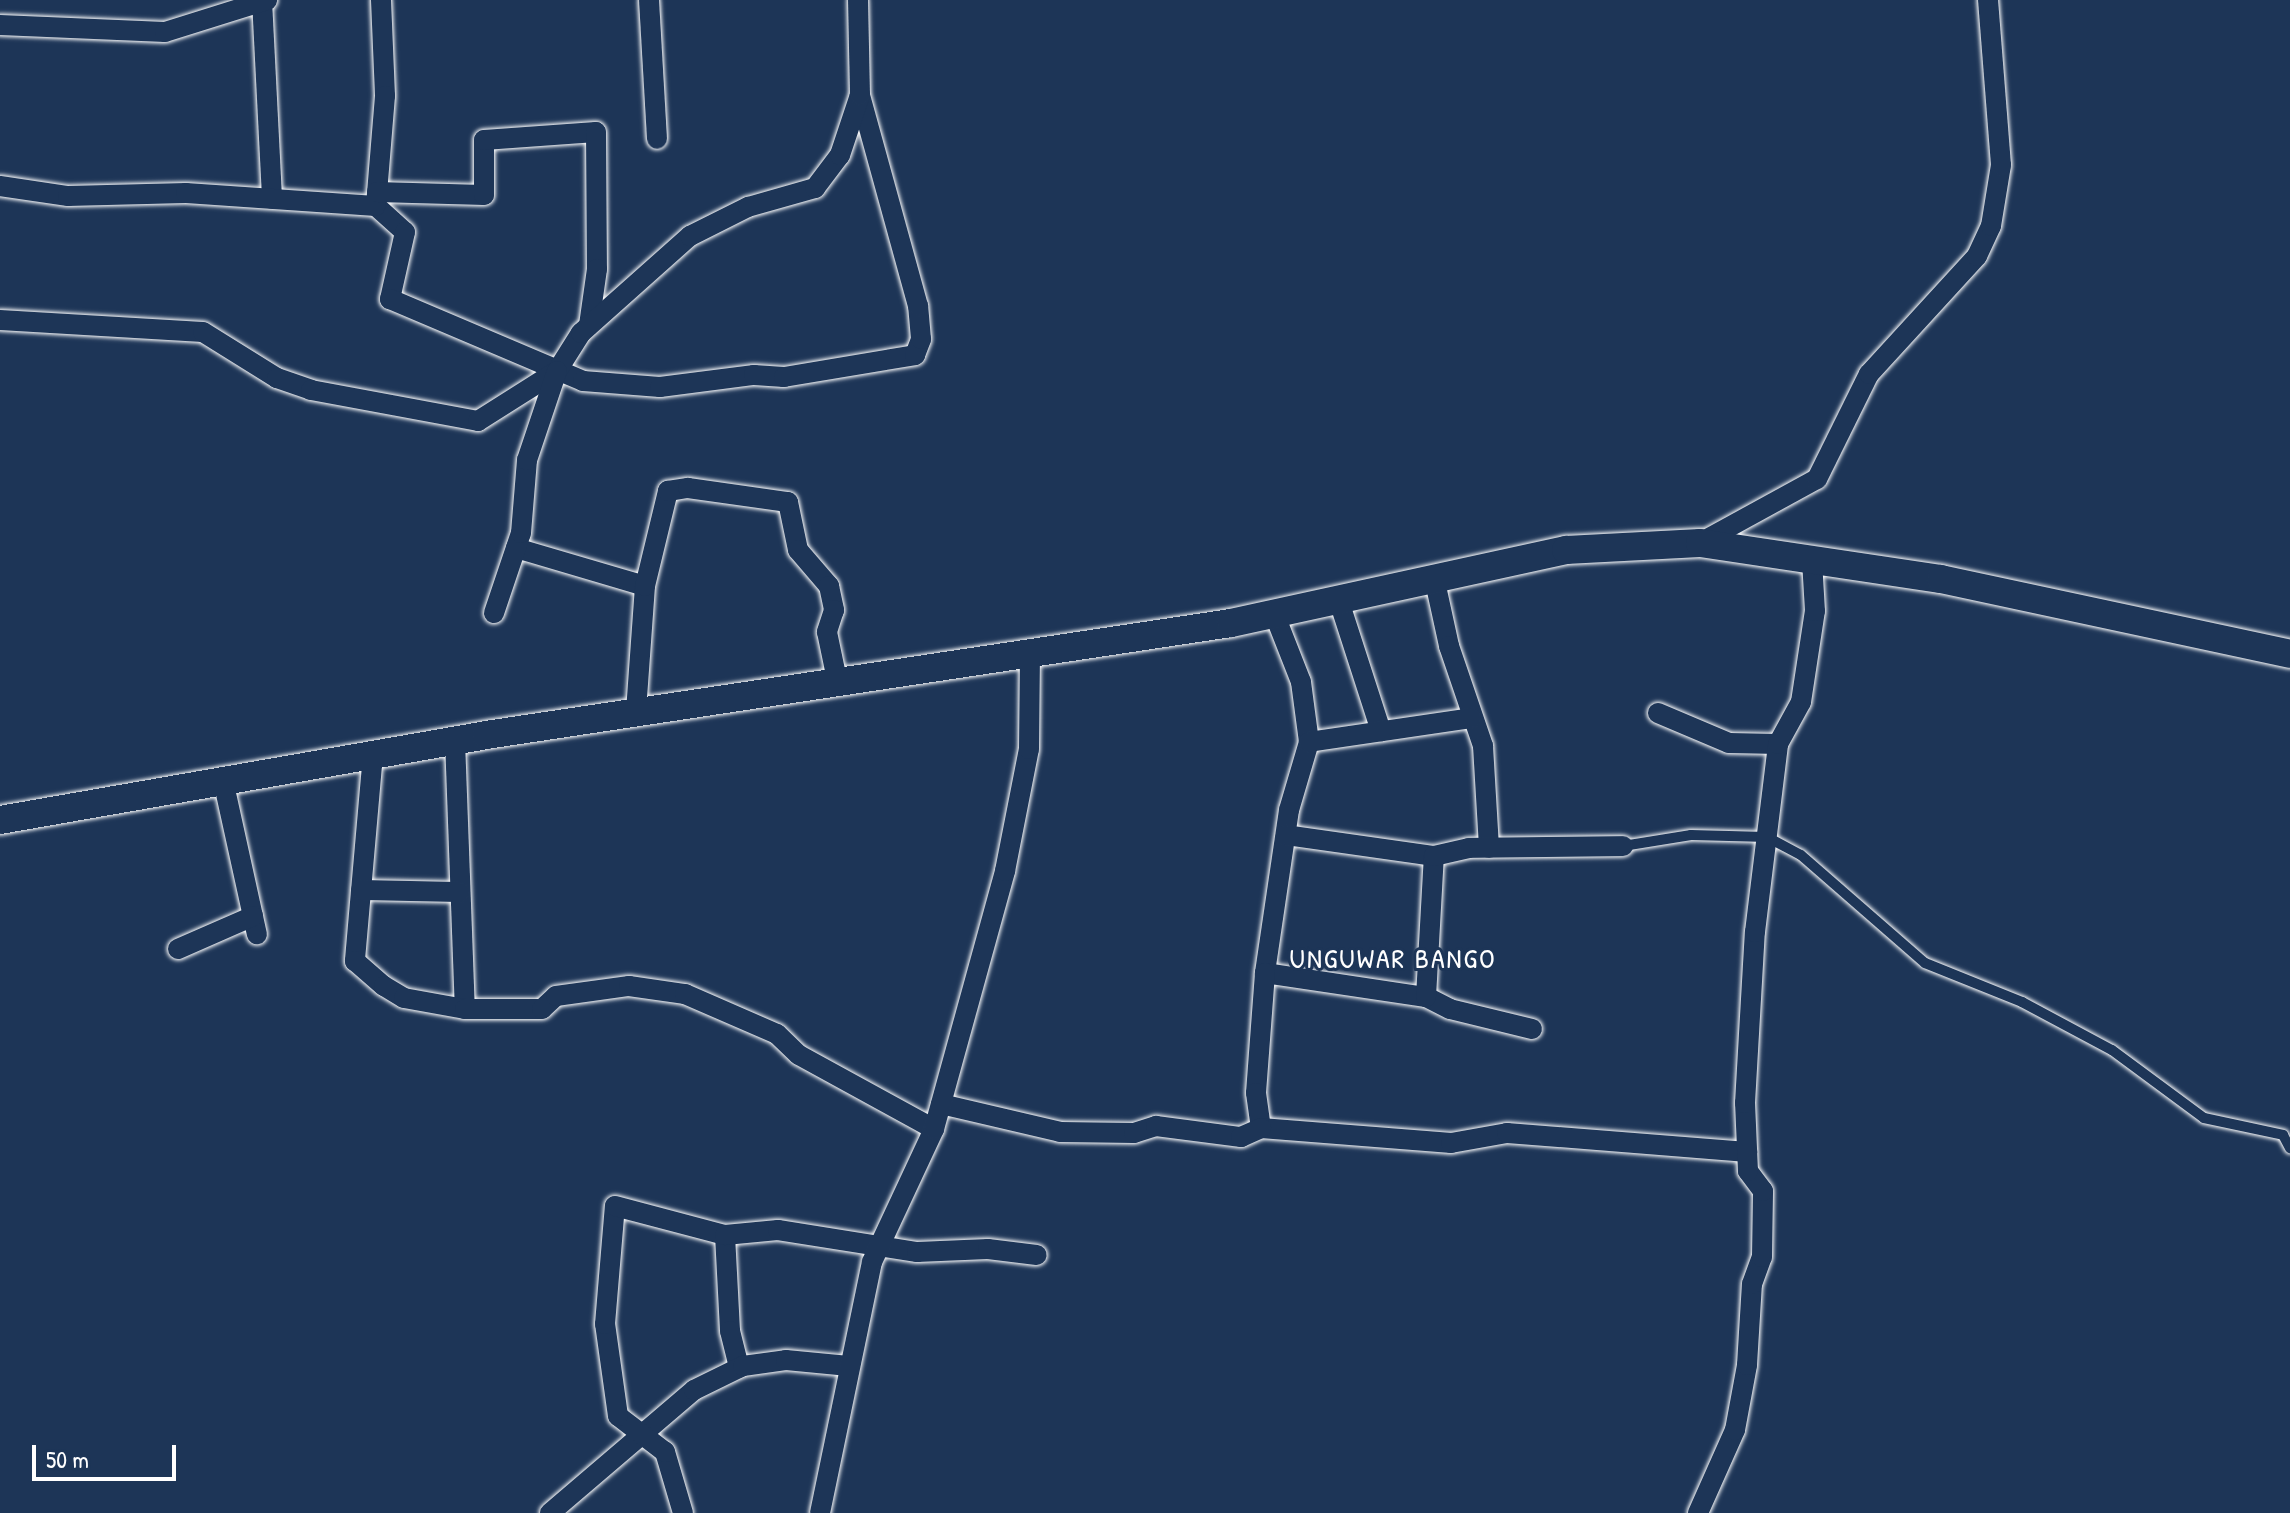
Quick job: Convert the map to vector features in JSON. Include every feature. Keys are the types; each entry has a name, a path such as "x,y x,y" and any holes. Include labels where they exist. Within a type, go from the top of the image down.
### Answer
{"main road":[{"path":"0,820 455,740 1274,613 1566,550 1700,543 1941,579 2290,654"}],"street":[{"path":"381,0 385,96 376,199 405,232 390,299 583,381 660,387 795,376 915,355 921,339 918,306 860,95 858,0"},
{"path":"649,0 657,139"},
{"path":"1700,543 1817,479 1869,374 1977,256 1991,226 2001,165 1988,0"},
{"path":"0,25 165,32 264,1 272,199"},
{"path":"494,613 516,548 527,460 557,371 589,325 690,236 748,207 815,188 840,155 860,95"},
{"path":"0,186 68,196 186,193 272,199 376,199 484,195 484,140 596,132 597,269 589,325"},
{"path":"0,320 203,332 277,378 311,390 478,421 557,371"},
{"path":"636,711 645,586 668,491 688,488 788,502 798,550 829,586 834,610 827,632 837,680"},
{"path":"516,548 645,586"},
{"path":"1698,1513 1735,1430 1747,1365 1752,1284 1762,1257 1763,1191 1748,1171 1745,1103 1755,932 1778,744 1801,702 1815,611 1812,560"},
{"path":"1434,577 1471,718 1483,746 1489,848"},
{"path":"1338,598 1381,731"},
{"path":"1261,1128 1256,1093 1265,973 1286,835 1309,742 1301,682 1274,613"},
{"path":"820,1513 849,1366 879,1246 934,1129 1008,855 1029,749 1030,650"},
{"path":"1658,713 1729,743 1778,744"},
{"path":"1309,742 1471,718"},
{"path":"455,740 465,1009"},
{"path":"373,754 355,961 364,972 404,998 465,1009 542,1009 556,996 657,987 744,1016 777,1034 799,1055 934,1129"},
{"path":"178,949 255,925 223,780"},
{"path":"1286,835 1434,856 1489,848 1623,846"},
{"path":"1426,997 1434,856"},
{"path":"361,890 460,892"},
{"path":"1265,973 1426,997 1450,1009 1532,1029"},
{"path":"941,1104 1060,1132 1134,1133 1156,1126 1241,1137 1261,1128 1451,1143 1507,1133 1747,1152"},
{"path":"683,1513 665,1452 646,1434 630,1430 618,1416 605,1324 615,1206 725,1235 778,1230 917,1252 988,1249 1037,1255"},
{"path":"725,1235 730,1331 739,1368"},
{"path":"550,1513 694,1390 739,1368 786,1360 849,1366"}],"lane":[{"path":"1623,846 1691,835 1767,837 1801,855 1925,963 2022,1002 2112,1050 2204,1118 2283,1135 2290,1148"}],"district":[{"name":"UNGUWAR BANGO","path":"1393,958"}]}
